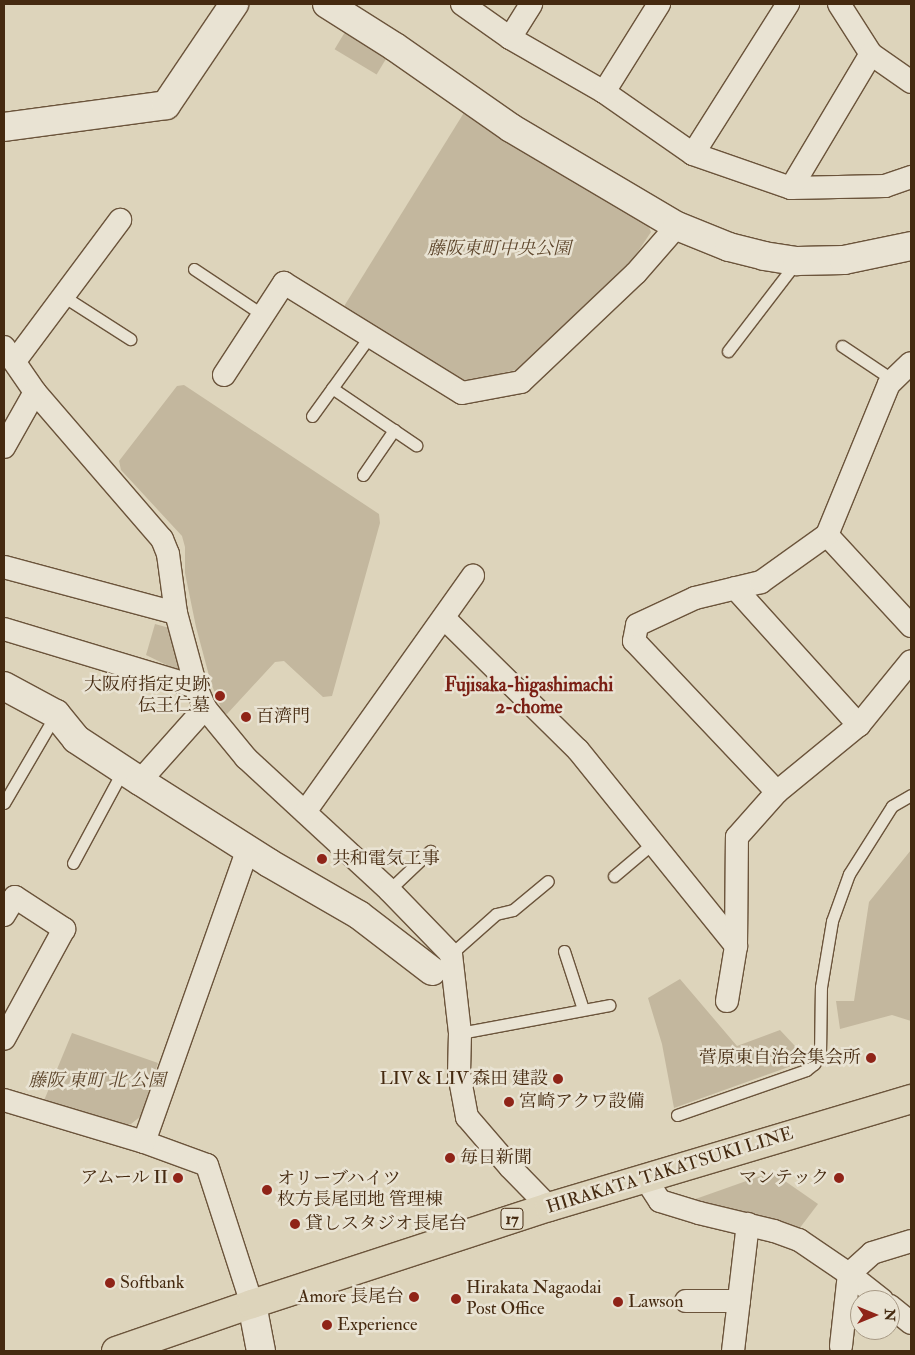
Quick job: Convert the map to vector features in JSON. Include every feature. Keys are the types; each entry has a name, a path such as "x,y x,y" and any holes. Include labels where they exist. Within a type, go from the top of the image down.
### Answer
{"main road":[{"name":"HIRAKATA TAKATSUKI LINE","path":"116,1351 252,1304 549,1207 911,1099"}],"street":[{"path":"4,127 166,105 234,4"},
{"path":"327,4 395,46 511,128 677,226 729,247 764,256 797,261 844,260 911,246"},
{"path":"462,4 510,38 604,92 693,154 791,188 885,186 911,177"},
{"path":"510,38 532,4"},
{"path":"604,92 659,4"},
{"path":"693,154 788,4"},
{"path":"839,4 871,54 911,82"},
{"path":"791,188 871,54"},
{"path":"120,220 63,296 9,354 35,392 162,539 168,554 176,613 196,687 205,708 246,758 389,890 441,962 460,1032 459,1074 467,1117 510,1167 549,1207"},
{"path":"224,375 284,283 462,393 521,382 636,273 677,226"},
{"path":"777,792 634,642 637,625 695,598 761,582 827,535 888,384 911,363"},
{"path":"4,447 35,392"},
{"path":"827,535 911,626"},
{"path":"4,567 176,613"},
{"path":"305,812 473,576"},
{"path":"735,588 859,726"},
{"path":"444,618 578,750 736,946"},
{"path":"4,629 196,687"},
{"path":"727,1000 736,946 737,837 777,792 859,726 911,661"},
{"path":"4,686 56,714 76,739 248,849 441,962"},
{"path":"132,775 205,708"},
{"path":"144,1142 248,849"},
{"path":"4,915 15,897 64,928 4,1039"},
{"path":"4,1100 144,1142 207,1165 252,1304 261,1351"},
{"path":"645,1178 660,1201 699,1213 748,1224 799,1240 869,1290"},
{"path":"733,1351 748,1224"},
{"path":"841,1346 849,1274 872,1253 911,1241"},
{"path":"686,1301 738,1301"},
{"path":"900,1314 911,1323"}],"lane":[{"path":"728,351 797,261"},
{"path":"194,269 263,315"},
{"path":"63,296 130,339"},
{"path":"312,416 370,336"},
{"path":"842,346 893,380"},
{"path":"332,388 416,445"},
{"path":"362,475 394,430"},
{"path":"4,803 56,714"},
{"path":"73,863 132,775"},
{"path":"677,1115 806,1070 814,1064 820,1055 821,987 832,920 849,874 892,806 911,795"},
{"path":"614,876 653,843"},
{"path":"389,890 430,851"},
{"path":"441,962 496,914 513,910 548,881"},
{"path":"564,951 583,1010"},
{"path":"460,1032 609,1005"}],"green space":[{"path":"348,27 390,52 377,75 335,49"},
{"name":"藤阪東町中央公園","path":"465,111 646,220 651,232 629,265 520,369 465,382 343,308"},
{"path":"184,385 379,514 380,523 332,696 323,697 284,661 275,662 227,714 223,713 211,683 196,627 185,573 185,547 182,536 121,470 119,461 177,386"},
{"path":"155,624 173,629 185,674 146,655"},
{"path":"911,850 911,1021 892,1015 840,1029 836,1001 854,1001 869,902"},
{"path":"680,979 737,1046 780,1030 808,1060 674,1108 662,1044 648,998"},
{"name":"藤阪 東町 北 公園","path":"72,1033 158,1063 141,1116 131,1124 125,1125 43,1103"},
{"path":"772,1172 818,1204 796,1233 687,1202"}],"place":[{"name":"大阪府指定史跡 伝王仁墓","path":"220,696"},
{"name":"百濟門","path":"246,717"},
{"name":"共和電気工事","path":"322,859"},
{"name":"菅原東自治会集会所","path":"871,1058"},
{"name":"LIV & LIV 森田 建設","path":"558,1079"},
{"name":"宮崎アクワ設備","path":"509,1102"},
{"name":"毎日新聞","path":"450,1158"},
{"name":"アムール II","path":"178,1178"},
{"name":"マンテック","path":"839,1178"},
{"name":"オリーブハイツ 枚方長尾団地 管理棟","path":"267,1190"},
{"name":"貸しスタジオ長尾台","path":"295,1224"},
{"name":"Softbank","path":"110,1283"},
{"name":"Amore 長尾台","path":"414,1297"},
{"name":"Hirakata Nagaodai Post Office","path":"456,1299"},
{"name":"Lawson","path":"618,1302"},
{"name":"Experience","path":"327,1325"}],"district":[{"name":"Fujisaka-higashimachi 2-chome","path":"529,697"}]}
